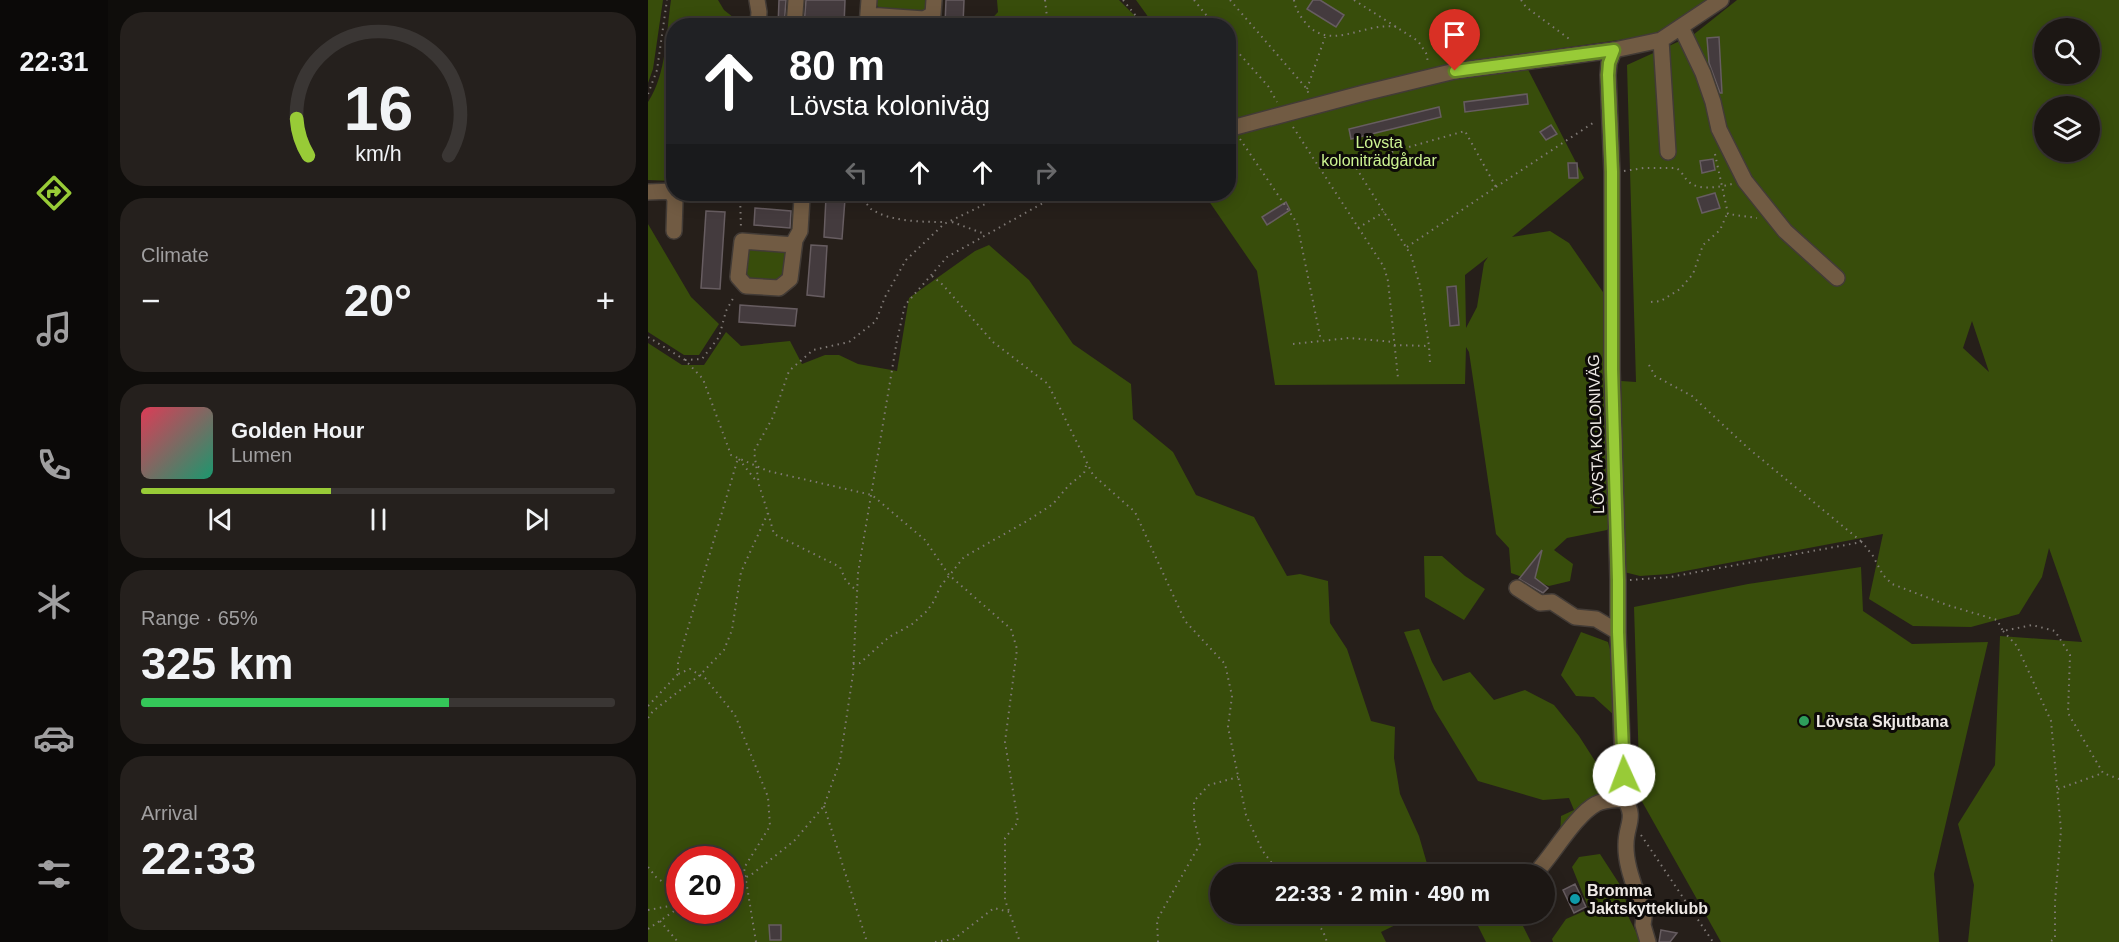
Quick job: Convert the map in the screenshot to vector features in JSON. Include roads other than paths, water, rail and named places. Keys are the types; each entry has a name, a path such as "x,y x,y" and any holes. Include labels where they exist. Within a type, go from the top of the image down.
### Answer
{"street":[{"path":"757,0 759,18"},
{"path":"795,18 796,0"},
{"path":"926,18 933,14 934,0"},
{"path":"1236,126 1314,105 1466,70 1614,50 1661,40 1721,0"},
{"path":"868,14 913,18"},
{"path":"1681,27 1703,73 1719,129 1745,181 1774,220 1837,278"},
{"path":"1661,40 1668,152"},
{"name":"LÖVSTA KOLONIVÄG","path":"1614,50 1609,63 1614,109 1612,172 1616,238 1612,369 1624,799"},
{"path":"648,192 666,193"},
{"path":"673,201 674,231"},
{"path":"794,245 742,241 738,277 746,286 779,288 790,279 794,245 800,231 802,201"},
{"path":"1517,588 1540,603 1552,602 1575,617 1596,619 1618,632"},
{"path":"1543,864 1570,830 1595,804 1605,800 1624,799 1630,807 1631,814 1626,844 1627,858 1642,908 1643,925 1648,942"}],"place":[{"name":"Lövsta Skjutbana","path":"1804,721"},
{"name":"Bromma Jaktskytteklubb","path":"1575,899"}],"park label":[{"name":"Lövsta koloniträdgårdar","path":"1379,151"}]}
